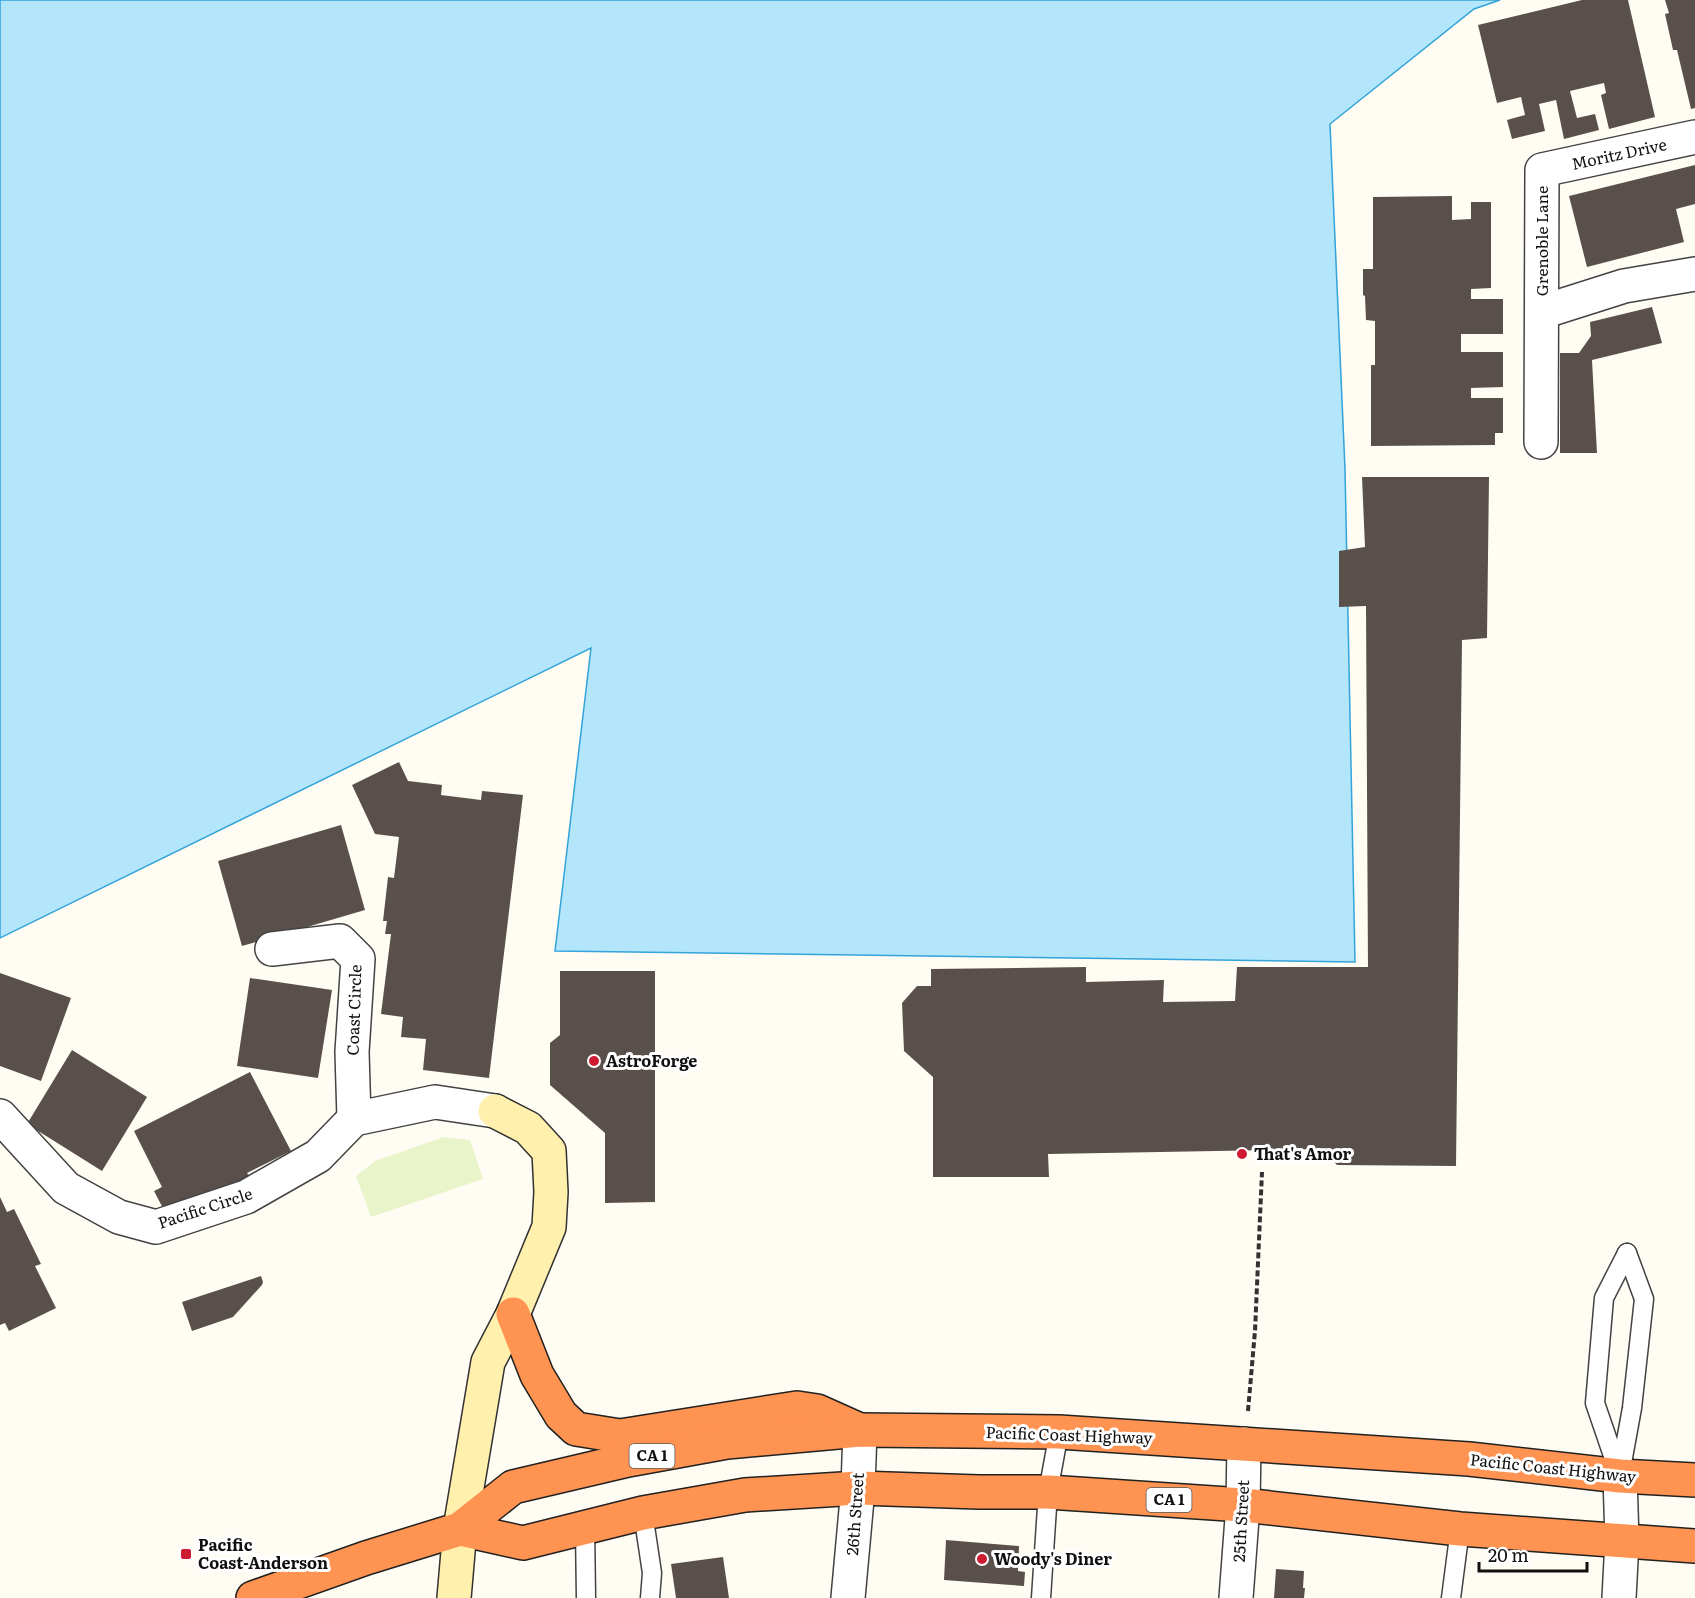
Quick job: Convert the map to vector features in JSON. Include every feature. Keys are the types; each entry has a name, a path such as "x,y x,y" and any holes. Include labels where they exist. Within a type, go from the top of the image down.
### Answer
{"highway":[{"path":"513,1314 537,1375 561,1415 576,1429 620,1436 797,1408 818,1411 860,1430"},
{"name":"Pacific Coast Highway","path":"253,1598 366,1558 460,1529 513,1487 628,1460 727,1442 860,1430 1059,1432 1469,1460 1620,1476 1695,1480"},
{"name":"Pacific Coast Highway","path":"460,1529 523,1543 643,1513 745,1495 858,1488 1048,1492 1243,1505 1460,1529 1695,1546"}],"street":[{"name":"Moritz Drive","path":"1542,170 1695,137"},
{"name":"Grenoble Lane","path":"1540,441 1542,170"},
{"name":"Grenoble Lane","path":"1542,312 1624,286 1695,274"},
{"name":"Coast Circle","path":"272,949 339,940 358,959 352,1052 354,1119"},
{"path":"354,1119 435,1102 495,1111 528,1128 549,1152 551,1192 549,1227 513,1314 488,1362 460,1529 454,1598"},
{"name":"Pacific Circle","path":"0,1116 66,1188 119,1217 156,1227 246,1197 318,1156 354,1119"},
{"name":"26th Street","path":"848,1598 858,1488 860,1430"},
{"name":"25th Street","path":"1236,1598 1243,1505 1244,1444"},
{"path":"1619,1598 1623,1540 1620,1476"}],"lane":[{"path":"1627,1253 1644,1299 1632,1408 1620,1476 1595,1403 1604,1298 1627,1253"},
{"path":"1041,1598 1048,1492 1059,1432"},
{"path":"643,1513 652,1573 650,1598"},
{"path":"585,1528 586,1598"},
{"path":"1451,1598 1460,1529"}],"path":[{"path":"1244,1444 1254,1355 1262,1172"}],"green space":[{"path":"444,1137 470,1140 483,1179 371,1217 356,1176 375,1161"}],"water":[{"path":"0,0 1500,0 1474,9 1330,124 1345,469 1355,962 555,951 591,648 0,938"}],"building":[{"path":"1582,0 1628,0 1655,117 1609,129 1601,95 1606,93 1604,83 1570,91 1577,118 1595,114 1599,130 1564,139 1556,100 1539,104 1545,131 1512,139 1507,120 1525,115 1521,97 1497,103 1478,25"},
{"path":"1665,0 1695,0 1695,108 1691,109 1677,50 1673,50 1665,14 1669,13"},
{"path":"1695,165 1695,204 1676,209 1684,242 1587,267 1569,196"},
{"path":"1452,196 1452,220 1471,219 1471,202 1491,202 1491,288 1471,289 1471,299 1503,299 1503,334 1461,334 1461,352 1503,352 1503,387 1471,388 1471,398 1503,398 1503,433 1495,433 1495,445 1371,446 1371,365 1375,365 1375,321 1366,320 1363,269 1373,269 1373,197"},
{"path":"1652,307 1662,343 1592,360 1597,453 1560,453 1560,353 1579,353 1591,336 1590,322"},
{"path":"1362,477 1489,477 1487,638 1462,640 1456,1166 1337,1165 1322,1149 1048,1154 1049,1177 933,1177 933,1077 904,1051 902,1003 917,986 931,986 931,969 1086,967 1086,982 1164,980 1163,1002 1235,1001 1237,967 1368,967 1366,606 1339,607 1339,551 1365,547"},
{"path":"399,762 408,781 442,785 441,795 481,800 482,791 523,795 489,1078 423,1070 426,1039 401,1037 403,1017 381,1014 391,934 385,934 387,921 383,921 388,877 394,878 399,837 375,834 352,785"},
{"path":"341,825 365,910 242,946 218,861"},
{"path":"560,971 655,971 655,1202 605,1203 605,1133 550,1085 550,1043 560,1035"},
{"path":"0,973 71,998 41,1081 0,1066"},
{"path":"250,978 332,990 318,1078 237,1066"},
{"path":"72,1050 147,1097 102,1171 27,1124"},
{"path":"250,1072 291,1151 247,1173 250,1177 166,1214 154,1191 162,1187 134,1131"},
{"path":"0,1197 7,1212 14,1209 41,1264 35,1266 56,1308 9,1331 5,1323 0,1325"},
{"path":"261,1276 262,1285 233,1317 192,1331 182,1302"},
{"name":"Woody's Diner","path":"946,1540 1019,1546 1018,1571 1025,1572 1024,1586 944,1580"},
{"path":"723,1557 729,1598 676,1598 671,1564"},
{"path":"1276,1569 1304,1571 1304,1598 1274,1598"}],"place":[{"name":"AstroForge","path":"594,1061"},
{"name":"That's Amor","path":"1242,1154"},
{"name":"Pacific Coast-Anderson","path":"186,1554"},
{"name":"Woody's Diner","path":"982,1559"}]}
